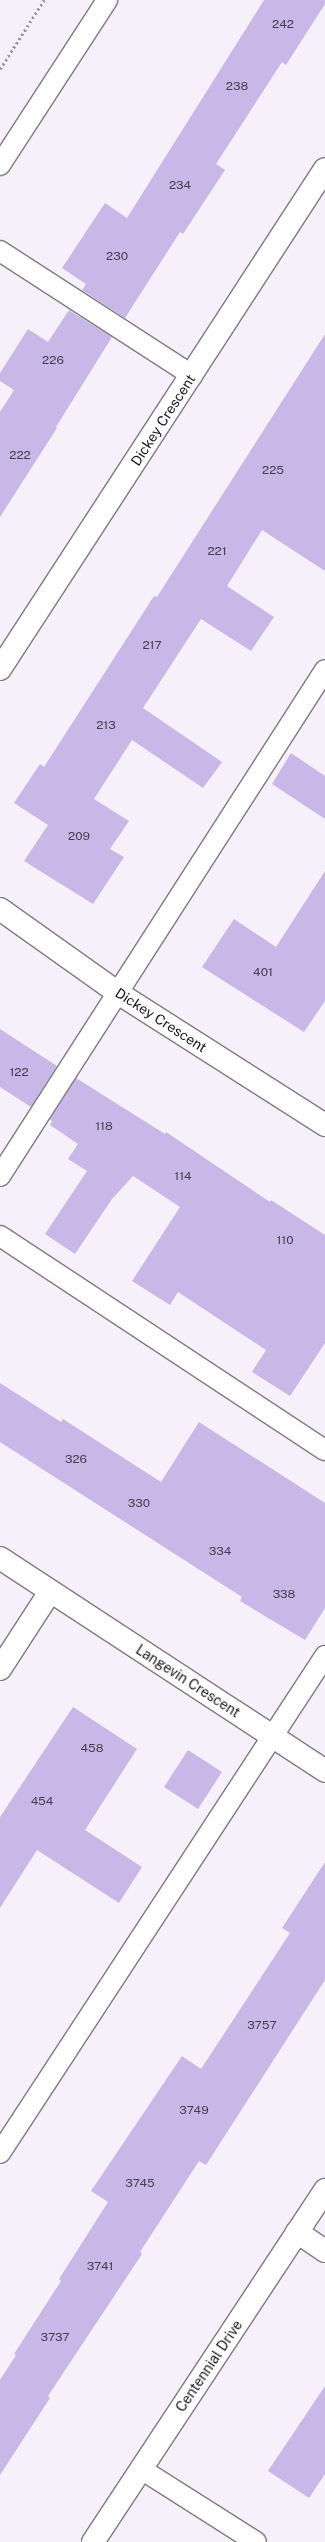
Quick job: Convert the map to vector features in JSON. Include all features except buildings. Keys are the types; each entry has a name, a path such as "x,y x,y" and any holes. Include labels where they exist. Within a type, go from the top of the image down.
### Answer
{"street":[{"name":"Dickey Crescent","path":"0,670 325,169"},
{"name":"Dickey Crescent","path":"0,909 118,993 325,1125"},
{"name":"Langevin Crescent","path":"0,1558 325,1770"},
{"path":"0,1669 50,1592"},
{"name":"Centennial Drive","path":"93,2542 325,2190"},
{"path":"297,2232 325,2251"}],"lane":[{"path":"0,165 107,0"},
{"path":"0,251 192,375"},
{"path":"0,1176 325,670"},
{"path":"0,1236 325,1450"},
{"path":"0,2153 255,1766 272,1736 325,1656"},
{"path":"141,2469 256,2542"}],"path":[{"path":"0,69 44,0"}]}
